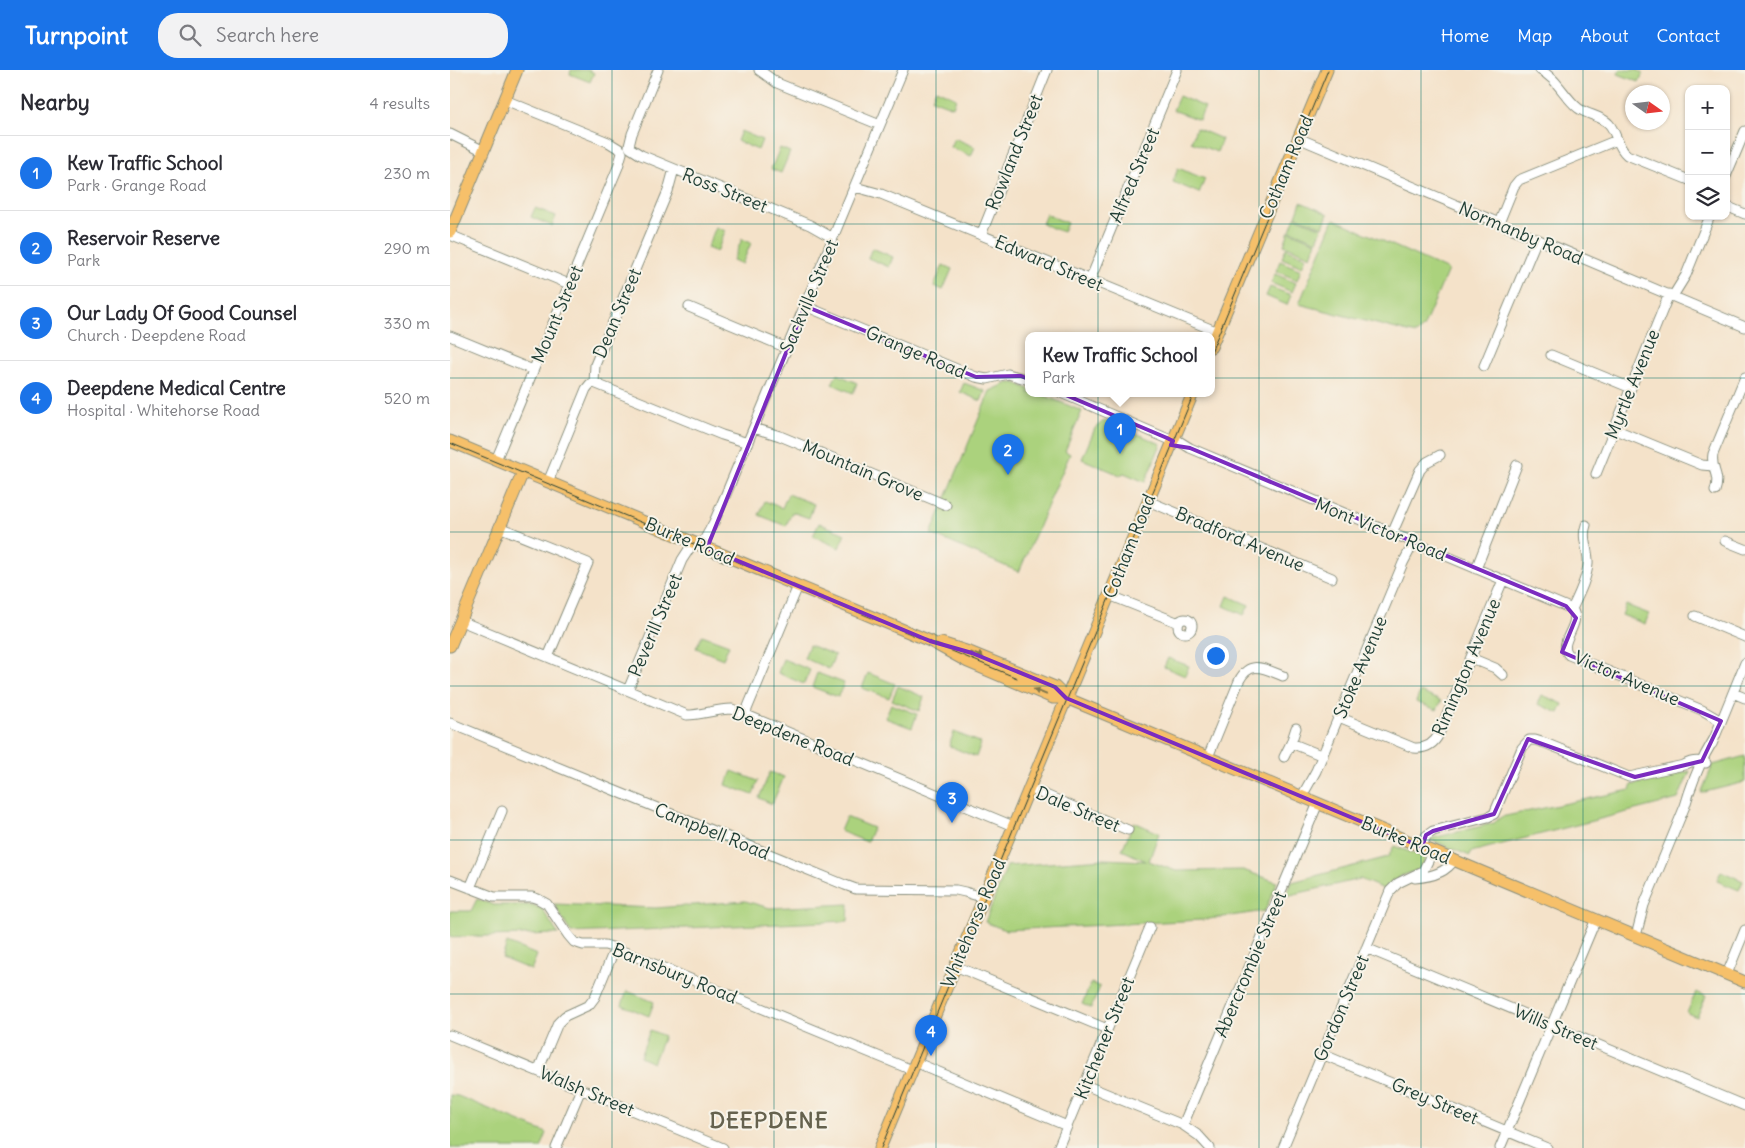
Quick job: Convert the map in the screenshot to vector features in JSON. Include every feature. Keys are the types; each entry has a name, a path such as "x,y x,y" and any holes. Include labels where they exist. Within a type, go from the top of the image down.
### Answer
{"main road":[{"path":"450,232 517,70"},
{"name":"Cotham Road","path":"1215,338 1327,70"},
{"name":"Cotham Road","path":"1066,698 1190,397"},
{"name":"Burke Road","path":"450,441 930,641 968,662 1053,698 1066,698 1745,982"},
{"path":"450,646 523,472"},
{"name":"Whitehorse Road","path":"880,1148 1066,698"}],"street":[{"name":"Mount Street","path":"496,460 658,70"},
{"path":"759,70 778,83 880,125"},
{"name":"Sackville Street","path":"697,544 714,522 857,184 903,70"},
{"name":"Rowland Street","path":"980,235 1047,70"},
{"name":"Alfred Street","path":"1090,280 1177,70"},
{"path":"1540,70 1550,75 1569,100 1579,109 1609,124 1627,155 1685,178"},
{"name":"Ross Street","path":"505,100 835,235"},
{"path":"1726,175 1745,131"},
{"path":"450,134 485,148"},
{"name":"Normanby Road","path":"1298,138 1745,327"},
{"path":"1499,223 1514,186 1519,180 1617,140"},
{"name":"Dean Street","path":"548,482 586,389 590,384 594,383 595,365 668,190 674,169"},
{"name":"Edward Street","path":"857,184 1218,332"},
{"path":"1730,208 1745,214"},
{"name":"Myrtle Avenue","path":"1596,474 1631,388 1686,275 1708,220"},
{"path":"450,232 569,284"},
{"path":"1484,366 1536,239"},
{"name":"Grange Road","path":"805,306 976,377 987,379 1008,374 1025,379"},
{"path":"689,307 787,348"},
{"path":"450,336 533,370"},
{"path":"1551,355 1631,388"},
{"path":"1714,491 1718,478 1713,466 1713,454 1745,377"},
{"path":"594,383 746,445"},
{"path":"1070,397 1173,441"},
{"name":"Mountain Grove","path":"755,425 946,505"},
{"path":"1614,429 1702,465 1713,466"},
{"name":"Mont Victor Road","path":"1173,441 1572,609"},
{"path":"1392,534 1420,470 1427,462 1440,455"},
{"path":"1476,569 1517,465"},
{"name":"Bradford Avenue","path":"1148,500 1332,578"},
{"name":"Victor Avenue","path":"1586,525 1584,538 1588,555 1588,568 1572,609 1576,618 1565,646 1568,654 1722,719"},
{"path":"500,527 588,563 548,657"},
{"name":"Stoke Avenue","path":"1309,799 1316,771 1412,541"},
{"path":"1725,541 1745,550"},
{"name":"Peverill Street","path":"628,690 682,560 697,544"},
{"name":"Rimington Avenue","path":"1338,717 1410,747 1426,748 1432,744 1437,738 1503,580"},
{"path":"745,714 798,586"},
{"path":"1109,594 1179,624"},
{"path":"1695,616 1745,637"},
{"name":"Deepdene Road","path":"460,621 687,715 700,715 722,709 732,709 1013,826"},
{"path":"1471,658 1495,668 1503,675"},
{"path":"1632,934 1745,663"},
{"path":"1208,757 1239,681 1245,672 1259,667 1283,676"},
{"path":"1733,693 1745,698"},
{"name":"Campbell Road","path":"450,723 845,885 856,888 956,890 969,892 984,898"},
{"path":"1284,757 1292,743 1296,728"},
{"name":"Gordon Street","path":"1283,1148 1390,891 1398,883 1423,871 1428,849 1426,836 1433,830 1494,814 1522,748 1529,740 1545,743 1629,777 1684,765 1691,761 1702,765"},
{"path":"1292,743 1322,756"},
{"name":"Dale Street","path":"1029,788 1128,830"},
{"name":"Abercrombie Street","path":"1183,1126 1309,799"},
{"path":"470,888 502,811"},
{"name":"Gordon Street","path":"1410,878 1420,878 1441,872 1454,860"},
{"name":"Barnsbury Road","path":"450,880 494,897 533,897 547,904 574,942 580,944 602,944 615,948 1067,1126"},
{"path":"1500,1148 1596,919"},
{"name":"Kitchener Street","path":"1058,1148 1150,927"},
{"path":"1727,974 1745,930"},
{"path":"538,1071 558,1022 565,1016 589,1005 595,997 615,948"},
{"name":"Wills Street","path":"1366,948 1745,1106"},
{"path":"955,966 1107,1030"},
{"name":"Walsh Street","path":"450,1035 723,1148"},
{"name":"Grey Street","path":"1322,1054 1547,1148"},
{"path":"1085,1085 1183,1126 1198,1136 1210,1148"},
{"path":"556,1148 581,1089"}],"highlighted area":[{"path":"805,306 976,377 1021,376 1167,438 1173,441 1171,445 1190,448 1566,606 1576,618 1562,652 1721,721 1702,761 1635,777 1528,739 1494,814 1433,831 1426,835 1422,847 1066,698 1055,687 972,653 930,641 707,548"}],"green space":[{"path":"571,70 588,70 594,73 590,82 570,74"},
{"path":"1620,70 1637,70 1643,73 1639,82 1618,74"},
{"path":"936,89 956,98 953,107 932,99"},
{"path":"1179,96 1205,107 1199,120 1173,110"},
{"path":"1196,128 1222,139 1217,152 1191,142"},
{"path":"741,131 762,140 758,150 737,141"},
{"path":"954,138 975,147 971,156 950,147"},
{"path":"780,148 790,152 781,173 771,169"},
{"path":"1178,168 1205,179 1199,193 1173,182"},
{"path":"1301,202 1328,214 1323,227 1296,216"},
{"path":"535,208 556,216 552,226 531,217"},
{"path":"1046,214 1067,223 1063,232 1042,224"},
{"path":"1295,217 1322,228 1317,241 1290,230"},
{"path":"1334,219 1448,270 1423,328 1416,334 1299,304"},
{"path":"716,227 725,231 717,252 707,248"},
{"path":"1289,231 1316,242 1311,256 1284,245"},
{"path":"742,239 751,243 742,264 733,260"},
{"path":"872,248 893,257 889,267 868,258"},
{"path":"1286,248 1306,257 1302,267 1282,258"},
{"path":"1280,261 1301,270 1297,280 1276,271"},
{"path":"943,265 952,269 943,290 934,286"},
{"path":"1275,274 1296,283 1292,292 1271,283"},
{"path":"1270,287 1291,295 1287,305 1266,296"},
{"path":"837,374 857,383 853,393 832,384"},
{"path":"964,383 985,391 981,401 960,392"},
{"path":"1008,383 1015,383 1025,387 1025,397 1048,397 1082,411 1065,451 1070,454 1019,572 931,534 990,391"},
{"path":"1105,420 1161,444 1145,482 1124,473 1120,475 1082,459 1095,428"},
{"path":"788,494 814,504 809,518 792,512 786,526 759,515 765,501 782,508"},
{"path":"819,523 845,534 839,548 813,536"},
{"path":"1228,596 1249,605 1244,615 1224,606"},
{"path":"1626,605 1649,614 1645,624 1622,615"},
{"path":"702,635 729,645 723,659 696,648"},
{"path":"809,645 835,655 829,669 804,658"},
{"path":"1168,658 1189,666 1185,676 1164,667"},
{"path":"783,659 810,670 804,684 778,673"},
{"path":"817,673 844,683 838,697 812,687"},
{"path":"868,673 895,684 889,698 862,688"},
{"path":"898,686 924,697 919,711 892,700"},
{"path":"1420,692 1441,701 1437,710 1416,702"},
{"path":"1542,695 1563,704 1559,713 1538,704"},
{"path":"891,704 917,714 912,728 885,718"},
{"path":"954,732 981,743 976,757 949,746"},
{"path":"1745,756 1745,782 1701,793 1713,765"},
{"path":"732,771 758,781 753,795 726,785"},
{"path":"1690,771 1678,799 1471,852 1470,856 1429,839 1494,823 1501,817 1630,790 1632,785"},
{"path":"770,772 784,777 772,804 759,798"},
{"path":"846,817 873,828 867,842 840,831"},
{"path":"1134,822 1159,833 1149,861 1176,871 1243,870 1277,882 1265,911 1202,920 1005,930 985,922 1007,866 1104,859 1146,861 1122,850"},
{"path":"1394,846 1426,858 1421,869 1401,876 1386,890 1360,879 1286,896 1292,882 1388,857"},
{"path":"1721,871 1743,881 1739,890 1717,881"},
{"path":"477,899 494,905 533,905 542,909 558,934 450,937 450,911 471,911"},
{"path":"745,901 770,908 849,904 848,921 571,933 554,904 656,908"},
{"path":"507,943 537,955 531,970 502,958"},
{"path":"1091,983 1100,987 1091,1008 1082,1004"},
{"path":"627,991 654,1002 649,1016 622,1005"},
{"path":"1696,992 1706,996 1697,1017 1687,1013"},
{"path":"650,1030 664,1036 653,1063 640,1057"},
{"path":"450,1095 458,1096 547,1133 541,1148 450,1148"}],"tram line":[{"path":"1215,342 1328,70"},
{"path":"881,1148 1192,397"},
{"path":"450,443 1017,678"}],"place":[{"name":"Kew Traffic School","path":"1120,454"},
{"name":"Reservoir Reserve","path":"1008,475"},
{"name":"Our Lady Of Good Counsel","path":"952,823"},
{"name":"Deepdene Medical Centre","path":"931,1056"}],"district":[{"name":"DEEPDENE","path":"769,1120"}]}
